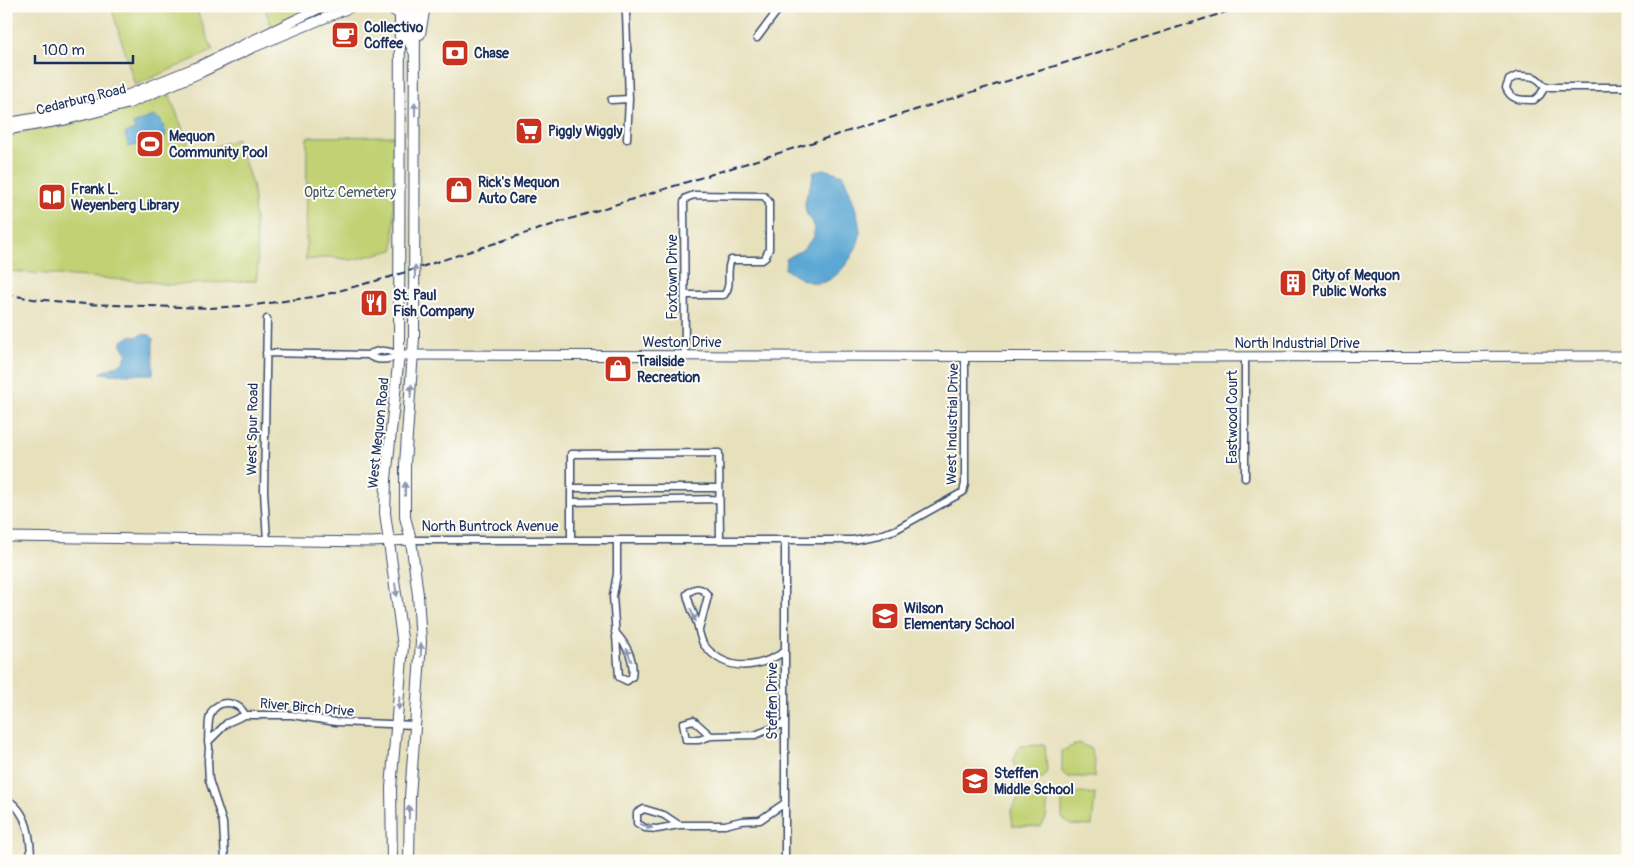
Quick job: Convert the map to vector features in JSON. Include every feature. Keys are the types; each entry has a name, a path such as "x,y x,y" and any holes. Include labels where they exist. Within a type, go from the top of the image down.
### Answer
{"main road":[{"path":"387,6 403,9 408,38 415,50"},
{"name":"West Mequon Road","path":"409,861 410,797 421,642 418,596 406,517 405,472 413,356 415,6"},
{"path":"415,50 425,6"},
{"name":"West Mequon Road","path":"392,861 391,788 398,724 403,646 385,513 386,479 399,355 399,172 403,9"},
{"path":"399,172 415,172"}],"street":[{"name":"Cedarburg Road","path":"6,123 64,114 120,98 199,66 324,6"},
{"name":"Cedarburg Road","path":"6,130 65,120 128,104 252,48 354,6"},
{"path":"624,6 626,14 629,99 627,139"},
{"path":"758,38 782,6"},
{"path":"1545,86 1540,95 1534,100 1516,100 1508,93 1506,88 1509,80 1517,76 1530,76 1539,79 1545,86 1628,88"},
{"path":"611,100 629,99"},
{"name":"Foxtown Drive","path":"685,295 724,295 728,288 729,266 732,260 762,260 765,258 769,249 769,202 764,196 694,195 686,198 684,202 685,356"},
{"name":"West Spur Road","path":"267,319 264,491 267,540"},
{"path":"266,353 368,356 378,351 389,351 399,355"},
{"name":"Weston Drive","path":"399,355 966,356"},
{"name":"North Industrial Drive","path":"966,356 1628,356"},
{"name":"West Industrial Drive","path":"963,492 965,484 966,356"},
{"name":"Eastwood Court","path":"1245,357 1245,478"},
{"path":"571,540 571,454 719,453 720,540"},
{"path":"571,488 719,488"},
{"name":"North Buntrock Avenue","path":"6,537 388,542 411,540 853,540 879,536 896,530 963,492"},
{"path":"571,502 719,500"},
{"path":"615,632 623,640 634,667 632,677 627,681 619,678 615,632 613,596 617,574 617,540"},
{"name":"Steffen Drive","path":"784,540 784,861"},
{"path":"699,630 708,596 700,588 693,589 688,594 689,603 703,643 721,660 733,664 759,664 769,661 784,652"},
{"path":"224,861 222,823 209,780 208,742 210,714 215,707 222,703 231,703 238,705 246,715"},
{"name":"River Birch Drive","path":"208,742 227,723 246,715 292,715 336,722 415,725"},
{"path":"711,736 755,735 784,723"},
{"path":"6,799 18,808 25,821 29,835 31,861"},
{"path":"679,825 664,815 644,809 637,813 637,823 644,828 658,829 679,825 726,825 741,821 760,820 784,803"}],"green space":[{"path":"111,6 195,6 213,51 135,85"},
{"path":"264,6 318,6 272,28"},
{"path":"169,93 192,154 237,139 253,187 258,266 256,281 169,285 152,282 6,271 6,132 10,134 53,127 56,124 66,126 107,112 111,114"},
{"name":"Opitz Cemetery","path":"394,136 393,250 352,260 330,257 306,260 307,137"},
{"path":"1079,743 1090,748 1095,761 1094,777 1068,777 1062,772 1062,751"},
{"path":"1045,745 1047,771 1043,778 1020,778 1013,762 1019,746"},
{"path":"1022,792 1043,792 1048,796 1046,818 1041,827 1013,826 1011,810"},
{"path":"1067,792 1095,794 1092,826 1071,825 1062,818 1062,798"}],"water":[{"path":"153,116 161,120 166,133 163,142 143,149 140,144 129,147 126,133 135,130 133,124"},
{"path":"824,169 843,175 853,202 860,231 853,253 837,275 824,282 813,283 793,275 785,269 786,259 802,250 814,237 814,225 809,218 805,205 814,172"},
{"path":"142,334 150,335 153,338 153,374 100,373 123,363 127,353 122,345 122,341 130,336 137,337"}],"railway":[{"path":"6,294 33,299 85,304 211,308 255,305 320,296 390,277 1245,6"}],"place":[{"name":"Collectivo Coffee","path":"345,35"},
{"name":"Chase","path":"455,53"},
{"name":"Piggly Wiggly","path":"529,131"},
{"name":"Mequon Community Pool","path":"150,144"},
{"name":"Rick's Mequon Auto Care","path":"459,190"},
{"name":"Frank L. Weyenberg Library","path":"52,197"},
{"name":"City of Mequon Public Works","path":"1293,283"},
{"name":"St. Paul Fish Company","path":"374,303"},
{"name":"Trailside Recreation","path":"618,369"},
{"name":"Wilson Elementary School","path":"885,616"},
{"name":"Steffen Middle School","path":"975,781"}]}
